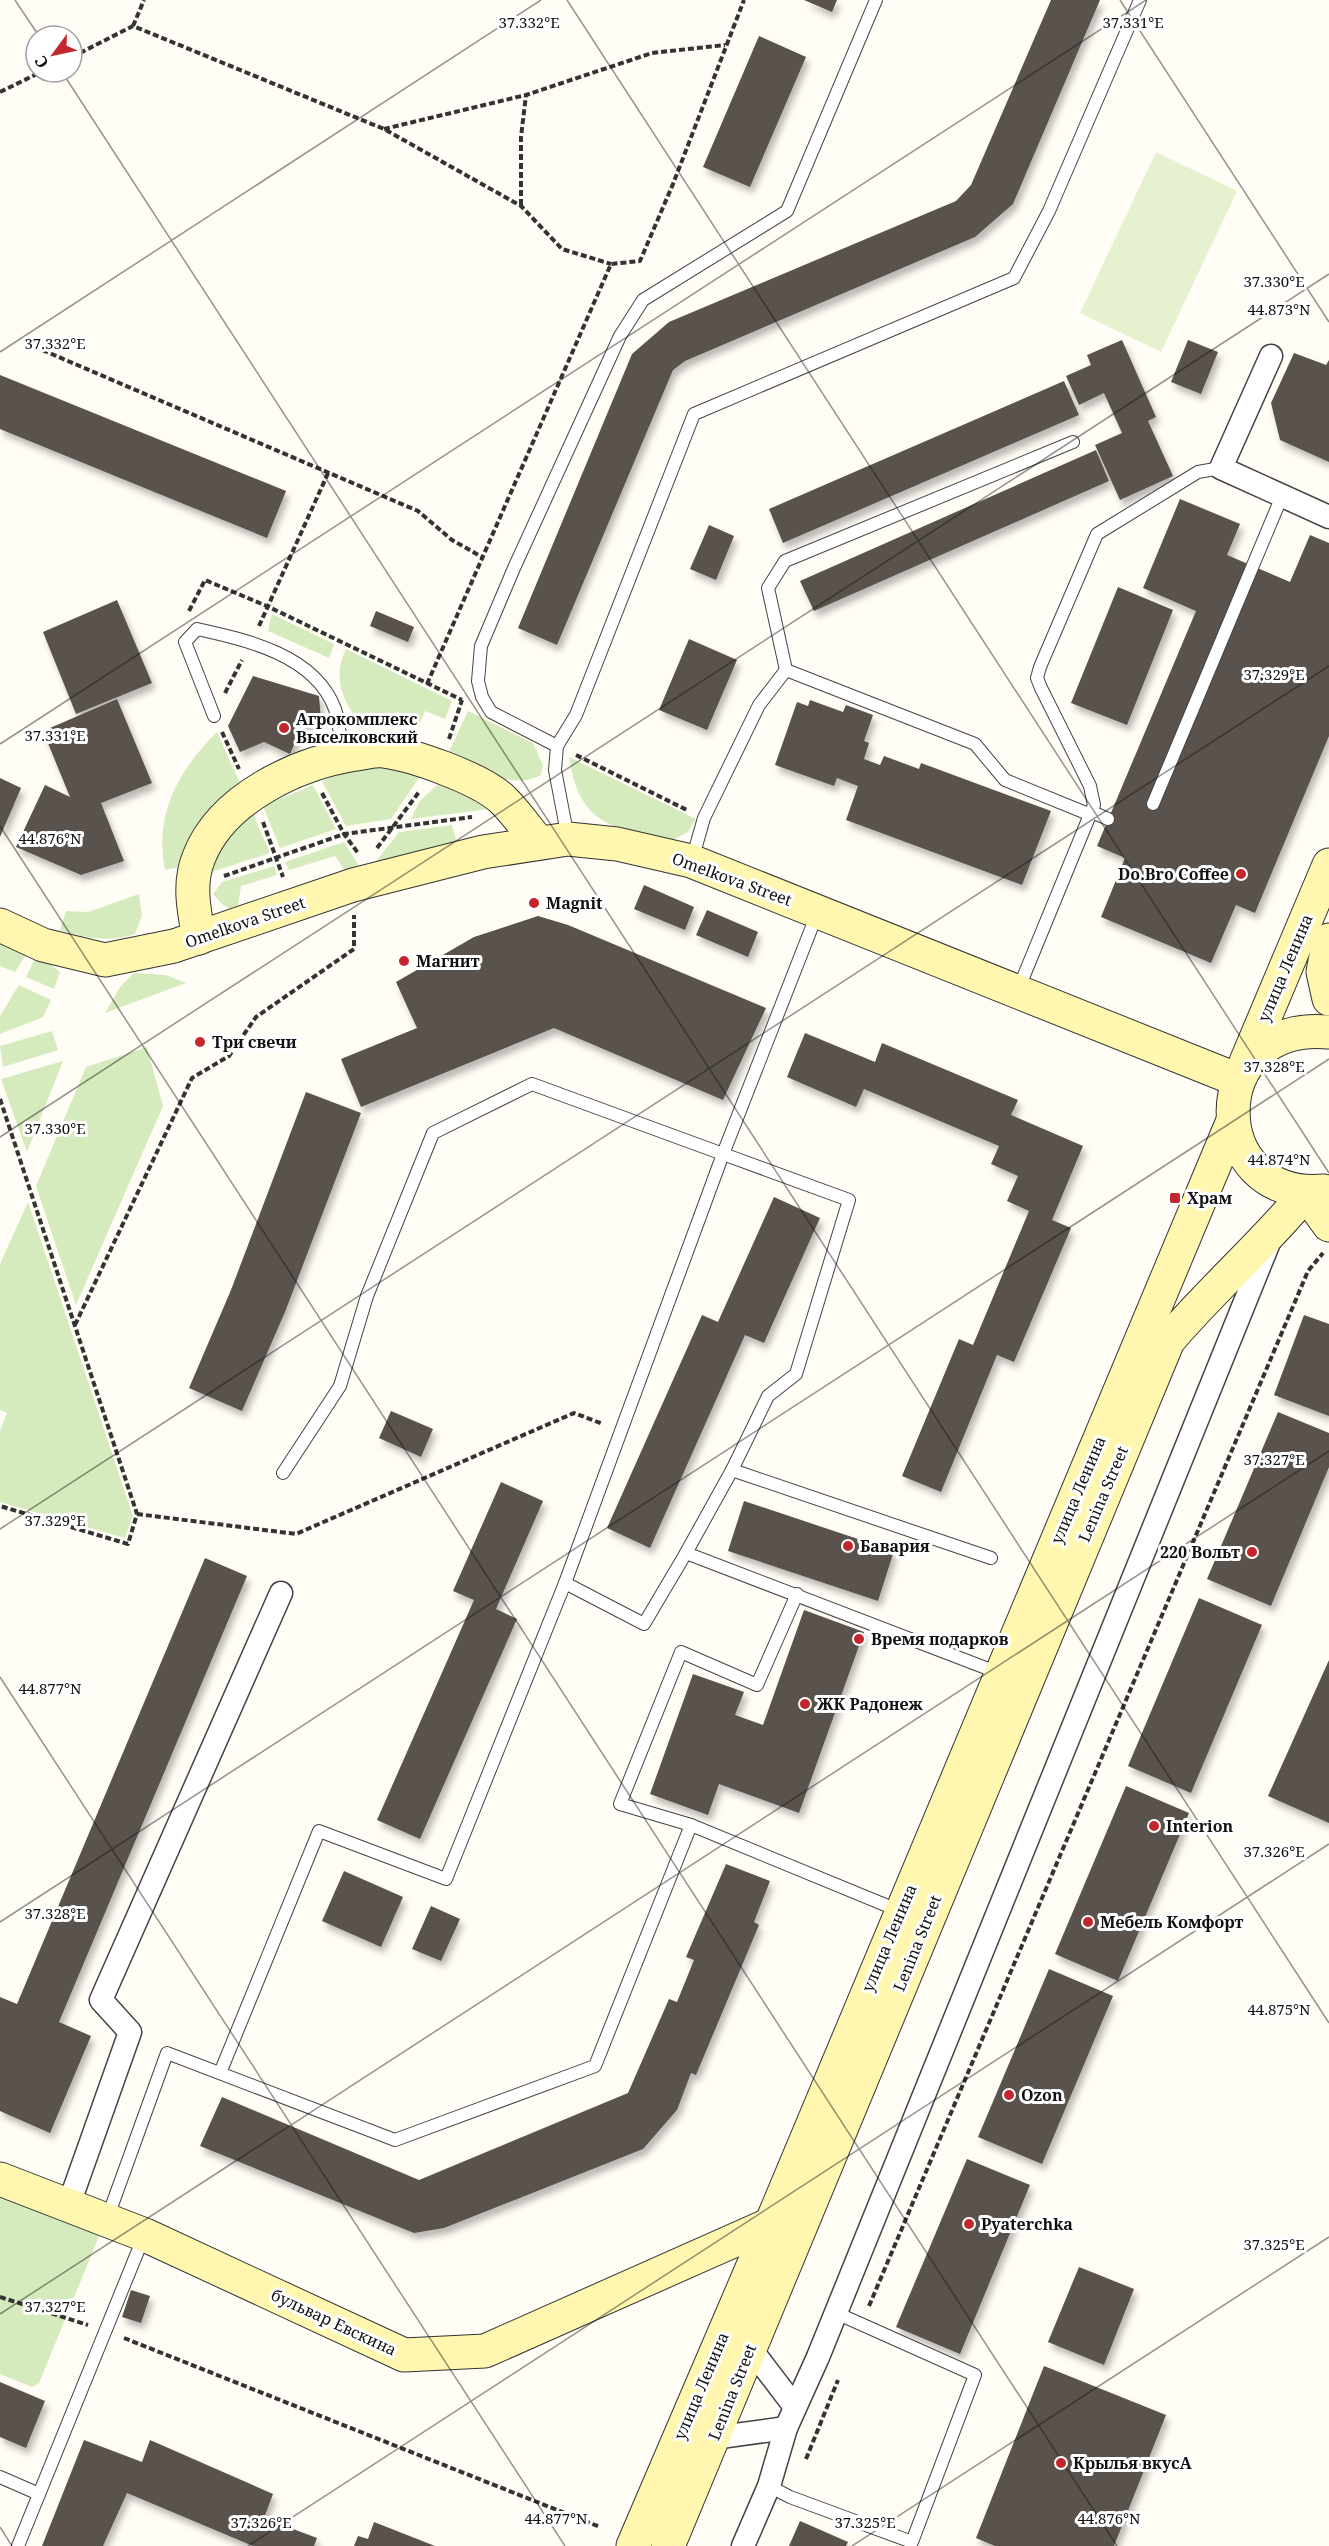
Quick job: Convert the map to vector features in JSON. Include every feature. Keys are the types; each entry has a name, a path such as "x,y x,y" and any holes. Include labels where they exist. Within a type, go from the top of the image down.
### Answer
{"street":[{"path":"1271,356 1221,468 1329,517"},
{"path":"199,938 192,893 199,857 219,822 252,796 276,781 342,756 381,751 439,765 500,797 512,812 554,841"},
{"name":"Omelkova Street","path":"0,925 43,945 105,960 174,946 199,938 360,874 554,841 617,844 692,861 1017,991 1240,1076"},
{"name":"улица Ленина","path":"1232,1123 1233,1095 1240,1076 1329,865"},
{"path":"1328,942 1323,972 1329,999"},
{"path":"1240,1076 1258,1050 1281,1036 1307,1030 1329,1032"},
{"path":"1232,1123 1240,1149 1257,1171 1280,1186 1318,1192"},
{"path":"1157,1335 1232,1123"},
{"path":"1318,1192 1329,1225"},
{"path":"1157,1335 1318,1192"},
{"path":"743,2546 769,2486 786,2428 1274,1232"},
{"name":"улица Ленина","path":"633,2546 771,2224 1000,1673 1157,1335"},
{"name":"Lenina Street","path":"668,2546 750,2348 1157,1335"},
{"path":"69,2205 130,2032 101,2000 281,1593"},
{"name":"бульвар Евскина","path":"0,2179 145,2235 404,2355 485,2351 771,2224"},
{"path":"750,2348 795,2407"},
{"path":"713,2438 786,2428"}],"lane":[{"path":"557,746 491,712 482,697 478,681 482,646 514,568 620,336 643,300 787,211 876,0"},
{"path":"554,841 557,746 576,715 694,414 1014,278 1049,211 1140,0"},
{"path":"786,670 768,588 785,561 1073,442"},
{"path":"1017,991 1092,814 1094,796 1041,688 1037,678 1040,667 1097,534 1198,472 1221,468"},
{"path":"1153,804 1282,496"},
{"path":"214,716 185,642 197,629 252,641 294,662 324,687 336,711 342,756"},
{"path":"786,670 975,744 1005,780 1108,819"},
{"path":"692,861 704,818 759,705 786,670"},
{"path":"220,2073 319,1831 446,1879 565,1583 723,1154 818,912"},
{"path":"283,1473 340,1386 367,1296 433,1133 532,1084 849,1200 796,1374 768,1396 732,1470 644,1624 565,1583"},
{"path":"732,1470 991,1558"},
{"path":"686,1553 1000,1673"},
{"path":"797,1594 757,1685 681,1652 620,1804 691,1825 900,1911"},
{"path":"106,2220 167,2053 395,2140 595,2066 691,1825"},
{"path":"18,2546 145,2235"},
{"path":"769,2486 790,2497 917,2544 975,2375 862,2322 834,2312"},
{"path":"0,2477 39,2494"}],"path":[{"path":"84,51 134,26 144,0"},
{"path":"134,26 384,129 521,206 562,249 611,264 639,261 674,184 744,0"},
{"path":"384,129 526,95 652,53 725,45"},
{"path":"0,92 24,80"},
{"path":"521,206 521,137 526,95"},
{"path":"427,684 611,264"},
{"path":"27,343 329,471 418,512 452,540 482,557"},
{"path":"214,716 269,607 329,471"},
{"path":"205,580 269,607 427,684 491,712"},
{"path":"360,874 392,826 439,765 462,700"},
{"path":"557,746 704,818"},
{"path":"75,1325 192,1078 229,1056 256,1017 354,949 360,874 344,834 309,767"},
{"path":"192,893 222,876 344,834 512,812"},
{"path":"0,1100 137,1514 128,1544 0,1506"},
{"path":"862,2322 1308,1271 1329,1246"},
{"path":"137,1514 296,1534 574,1413 621,1430"},
{"path":"0,2297 106,2331 600,2527"},
{"path":"790,2497 840,2377"}],"green space":[{"path":"1156,152 1237,191 1161,352 1080,313"},
{"path":"272,614 334,644 329,658 268,631"},
{"path":"346,649 452,701 445,719 425,711 420,723 397,712 390,720 358,721 343,695 341,686 340,668"},
{"path":"468,711 533,743 543,765 541,775 529,779 505,779 482,771 448,754"},
{"path":"217,732 240,783 207,815 179,867 165,870 162,850 163,830 172,795 191,762"},
{"path":"569,757 696,819 688,832 671,841 631,831 602,820 581,798"},
{"path":"389,766 421,775 391,819 346,826 322,781 358,768"},
{"path":"439,783 463,790 489,809 411,819 419,802"},
{"path":"313,785 336,829 280,848 263,806"},
{"path":"252,811 270,853 209,873 224,839"},
{"path":"452,825 457,843 374,864 399,832"},
{"path":"344,842 358,864 348,876 335,856 289,870 285,862"},
{"path":"274,866 277,875 241,886 237,912 223,905 213,894 222,882"},
{"path":"139,894 142,916 135,934 107,939 60,930 66,911 88,912"},
{"path":"0,937 29,950 15,972 0,966"},
{"path":"37,954 60,972 54,989 26,977"},
{"path":"134,973 166,975 186,983 105,1013 120,987"},
{"path":"19,985 51,1000 43,1017 0,1034 0,1016"},
{"path":"52,1031 58,1050 3,1067 0,1046"},
{"path":"147,1047 163,1106 76,1305 36,1186 86,1067"},
{"path":"63,1061 27,1152 1,1079"},
{"path":"28,1202 133,1516 125,1538 0,1502 0,1431 7,1413 0,1410 0,1264"},
{"path":"0,2193 100,2234 39,2383 32,2387 0,2374"}],"building":[{"path":"804,0 837,0 832,12"},
{"path":"1051,0 1100,0 1013,204 975,237 685,361 673,370 557,645 518,628 632,354 669,322 956,201 971,185"},
{"path":"759,36 806,57 750,187 703,167"},
{"path":"1122,340 1156,417 1148,421 1173,476 1120,500 1095,445 1122,433 1104,393 1079,405 1066,376 1091,365 1087,355"},
{"path":"1188,340 1218,352 1201,394 1171,382"},
{"path":"1294,353 1326,365 1329,360 1329,462 1280,440 1271,403"},
{"path":"0,375 286,491 267,538 0,429"},
{"path":"1064,381 1079,415 783,543 769,509"},
{"path":"1096,450 1109,481 814,611 800,581"},
{"path":"1180,499 1240,524 1227,555 1290,582 1310,535 1329,543 1329,736 1255,913 1236,905 1211,963 1101,917 1125,858 1097,846 1196,611 1143,588"},
{"path":"709,525 734,536 716,580 690,569"},
{"path":"1118,587 1173,610 1127,725 1071,703"},
{"path":"117,600 152,683 76,714 43,632"},
{"path":"376,611 414,627 408,642 370,626"},
{"path":"689,639 737,660 707,730 659,710"},
{"path":"253,676 319,696 321,721 303,724 290,754 264,742 240,752 228,726"},
{"path":"117,699 152,783 101,803 124,861 81,875 16,847 45,785 70,797 43,731"},
{"path":"810,700 843,712 846,705 873,715 864,741 869,743 864,759 880,765 884,756 919,769 921,763 1051,811 1022,885 846,820 858,786 837,778 834,786 775,765 797,702 808,706"},
{"path":"0,778 21,788 0,837"},
{"path":"644,885 694,907 685,930 634,909"},
{"path":"707,910 758,932 748,957 696,935"},
{"path":"538,916 568,925 766,1008 723,1100 554,1028 361,1107 341,1059 417,1028 396,982 474,937"},
{"path":"805,1033 875,1062 882,1043 1018,1100 1011,1115 1083,1146 1052,1220 1071,1228 1014,1362 997,1355 941,1492 902,1476 959,1339 973,1345 1029,1211 1007,1201 1018,1176 991,1164 999,1146 864,1089 856,1107 787,1077"},
{"path":"306,1092 361,1113 285,1312 242,1411 189,1388 231,1290"},
{"path":"774,1197 820,1218 764,1343 745,1335 650,1548 607,1528 702,1315 718,1322"},
{"path":"1304,1315 1329,1324 1329,1416 1274,1395"},
{"path":"391,1411 433,1429 421,1457 379,1438"},
{"path":"1278,1412 1329,1433 1329,1467 1271,1606 1207,1579"},
{"path":"501,1482 543,1501 496,1609 517,1619 420,1839 377,1820 474,1600 453,1591"},
{"path":"744,1501 894,1551 878,1601 728,1551"},
{"path":"205,1558 247,1576 59,2022 91,2036 50,2133 0,2111 0,1997 17,2004"},
{"path":"1199,1598 1262,1625 1191,1793 1128,1766"},
{"name":"ЖК Радонеж","path":"804,1610 864,1632 799,1813 719,1784 708,1815 650,1794 693,1674 744,1692 735,1715 763,1725"},
{"path":"1329,1660 1329,1823 1268,1796"},
{"path":"1126,1786 1189,1813 1118,1981 1055,1954"},
{"path":"726,1864 770,1881 754,1922 759,1925 696,2075 691,2073 677,2110 643,2149 444,2228 414,2233 200,2146 222,2097 419,2180 628,2093 669,1999 677,2002 694,1960 686,1957"},
{"path":"344,1871 403,1897 381,1947 322,1921"},
{"path":"431,1906 460,1919 441,1961 412,1949"},
{"path":"1049,1969 1113,1996 1042,2164 978,2137"},
{"path":"967,2159 1030,2185 960,2354 896,2327"},
{"path":"1079,2267 1134,2289 1104,2365 1048,2342"},
{"path":"131,2290 150,2296 141,2323 122,2317"},
{"path":"1044,2366 1166,2415 1114,2546 995,2546 976,2538"},
{"path":"0,2382 45,2401 26,2448 0,2437"},
{"path":"84,2440 142,2462 150,2440 273,2494 264,2518 317,2538 314,2546 253,2546 127,2493 103,2546 42,2546"},
{"path":"800,2521 848,2542 846,2546 789,2546"},
{"path":"374,2522 435,2546 354,2546 358,2536 368,2539"}],"place":[{"name":"Агрокомплекс Выселковский","path":"284,728"},
{"name":"Do.Bro Coffee","path":"1241,874"},
{"name":"Magnit","path":"534,903"},
{"name":"Магнит","path":"404,961"},
{"name":"Три свечи","path":"200,1042"},
{"name":"Храм","path":"1175,1198"},
{"name":"Бавария","path":"848,1546"},
{"name":"220 Вольт","path":"1252,1552"},
{"name":"Время подарков","path":"859,1639"},
{"name":"ЖК Радонеж","path":"805,1704"},
{"name":"Interion","path":"1154,1826"},
{"name":"Мебель Комфорт","path":"1088,1922"},
{"name":"Ozon","path":"1009,2095"},
{"name":"Pyaterchka","path":"969,2224"},
{"name":"Крылья вкусА","path":"1061,2463"}]}
